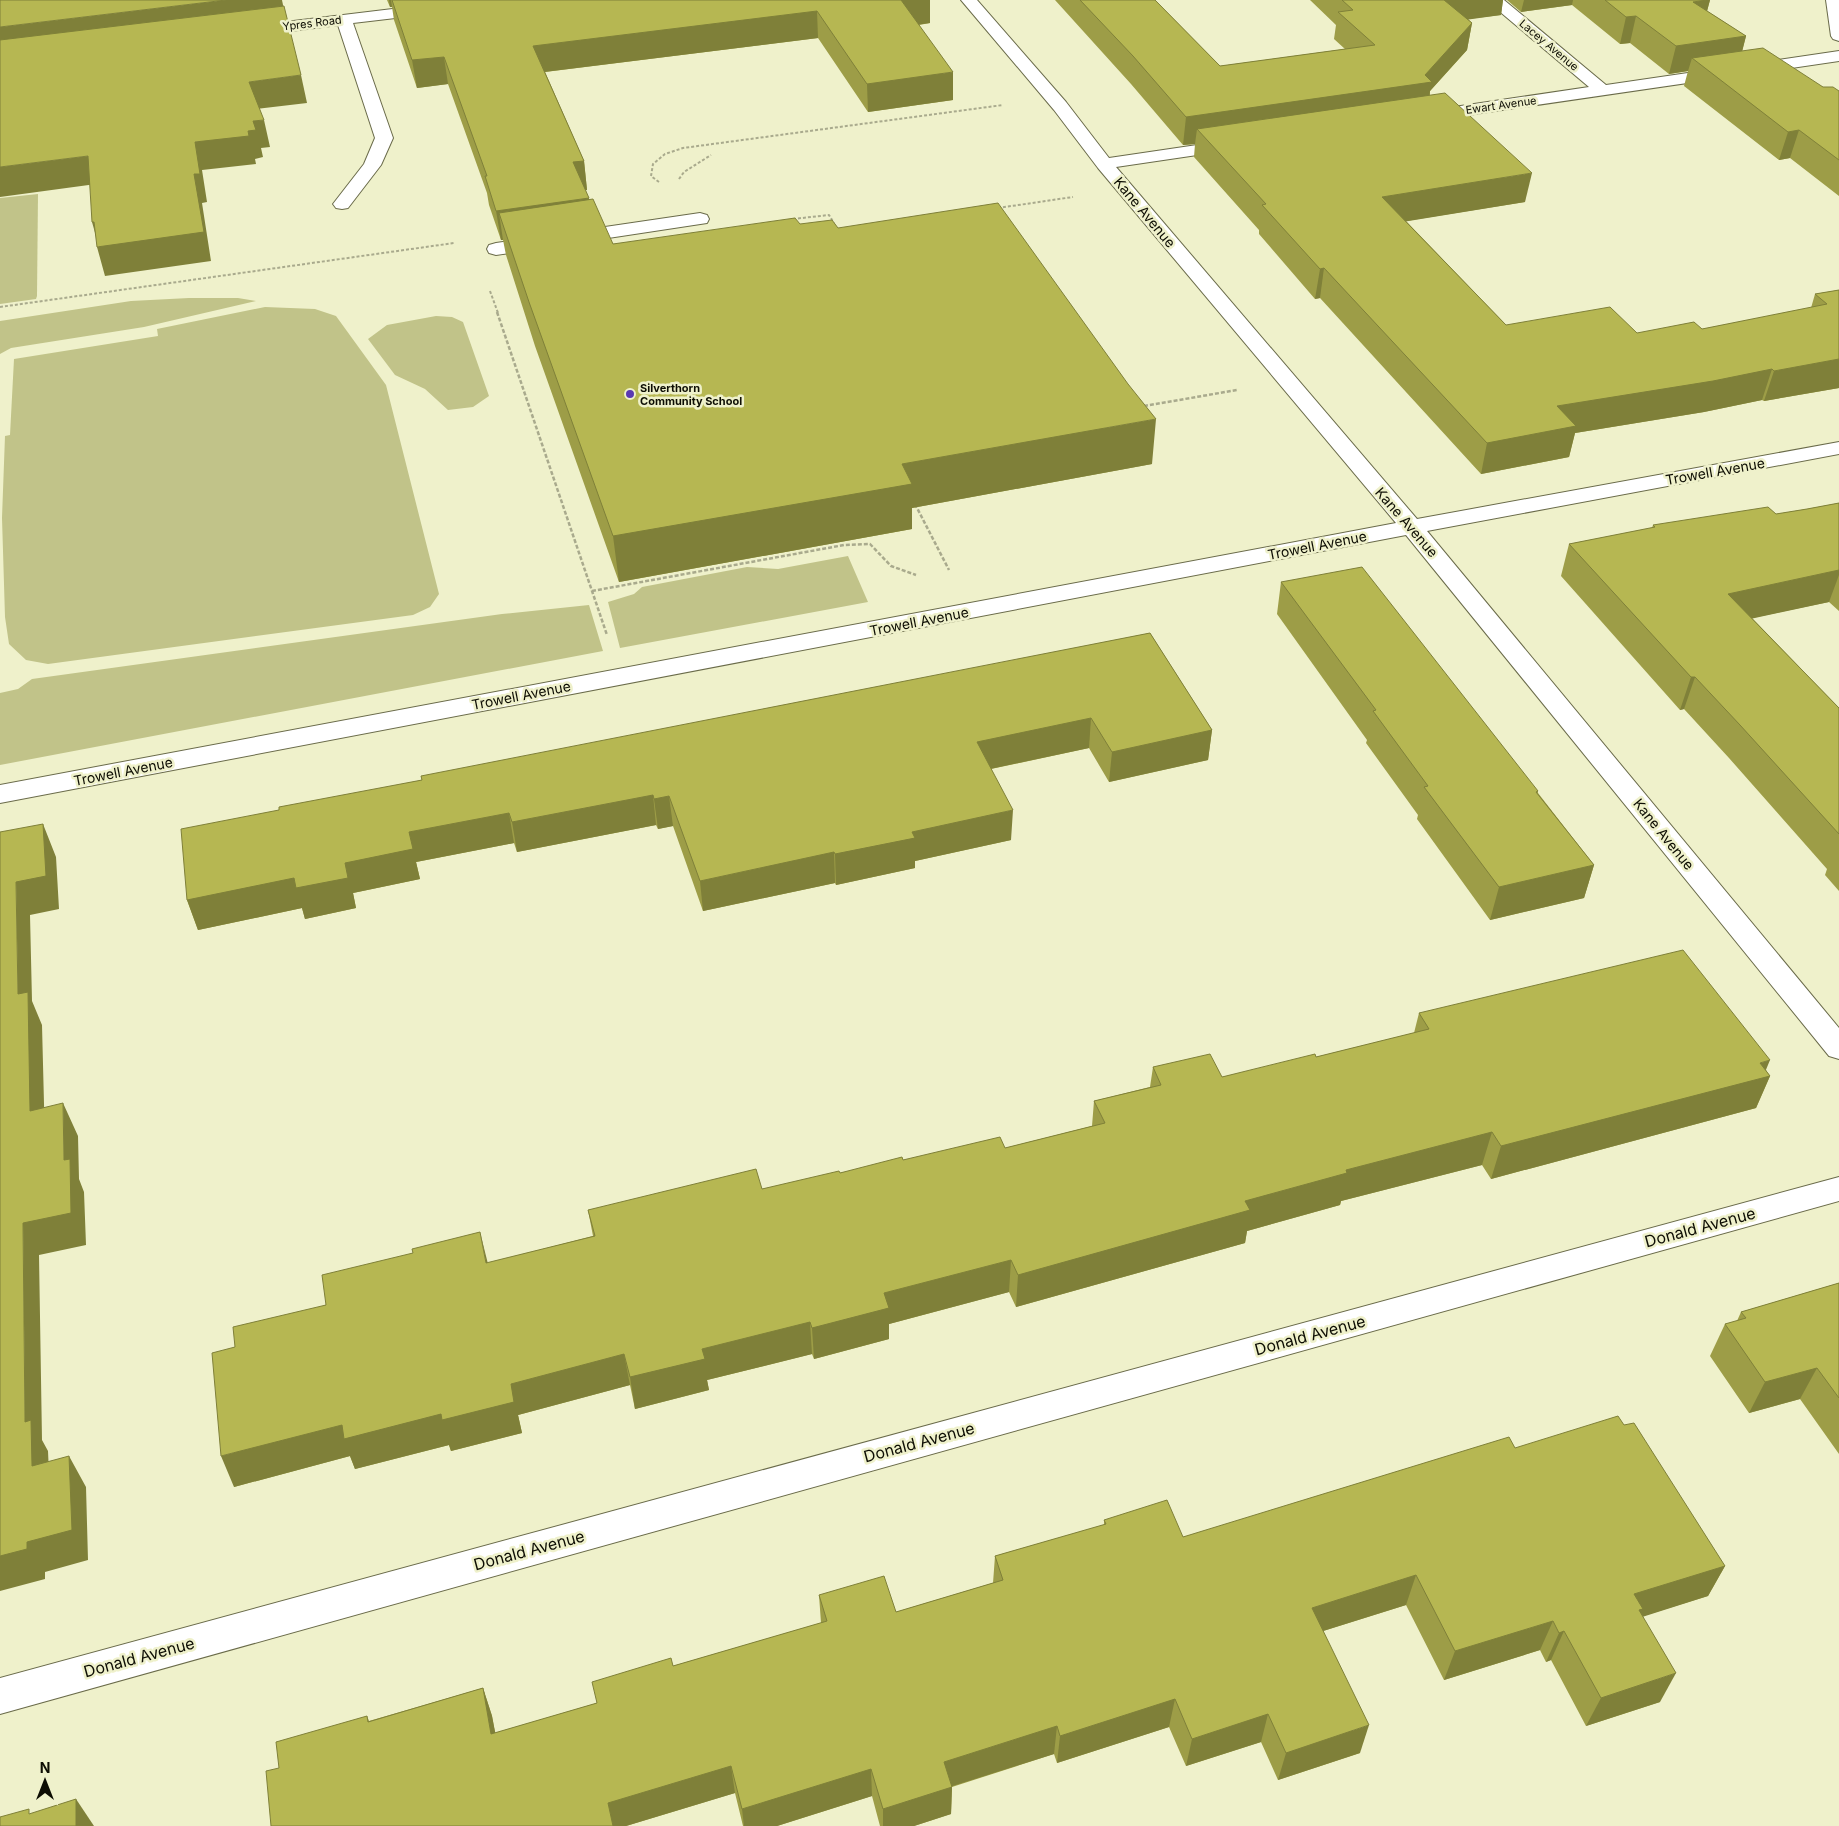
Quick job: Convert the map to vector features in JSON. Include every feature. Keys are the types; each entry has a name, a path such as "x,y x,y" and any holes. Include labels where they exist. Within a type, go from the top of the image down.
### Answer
{"street":[{"name":"Ypres Road","path":"236,32 506,0"},
{"name":"Kane Avenue","path":"969,0 1060,106 1104,164 1368,478 1412,527 1839,1048"},
{"name":"Lacey Avenue","path":"1494,0 1602,90"},
{"path":"1834,0 1839,36"},
{"path":"342,204 372,166 384,138 344,20"},
{"name":"Ewart Avenue","path":"1408,119 1839,56"},
{"path":"1104,164 1252,142"},
{"path":"496,249 700,219"},
{"name":"Trowell Avenue","path":"0,794 1839,448"},
{"name":"Donald Avenue","path":"0,1696 1839,1189"}],"path":[{"path":"665,184 651,176 650,169 654,162 669,152 683,148 1004,104"},
{"path":"679,180 684,172 712,155"},
{"path":"996,208 1074,196"},
{"path":"785,220 829,215 836,226"},
{"path":"0,307 454,243"},
{"path":"491,294 602,622"},
{"path":"1144,406 1213,394"},
{"path":"914,501 950,571 942,572"},
{"path":"592,591 844,545 870,544 891,566 917,576"}],"green space":[{"path":"38,194 36,299 0,304 0,198"},
{"path":"238,298 256,301 144,327 11,348 0,354 0,321 131,301"},
{"path":"265,307 315,309 336,316 386,385 439,594 430,607 413,615 48,664 26,660 9,644 5,617 2,518 5,436 10,435 14,359 158,336 157,329"},
{"path":"436,316 452,317 463,322 489,396 473,407 448,410 425,389 395,375 368,339 387,325"},
{"path":"848,556 868,602 620,648 608,602 634,594 642,587 747,567 778,569"},
{"path":"589,605 603,651 0,765 0,693 18,689 32,679 502,614"}],"building":[{"path":"0,0 226,0 0,27"},
{"path":"392,0 901,0 953,72 867,84 817,11 533,46 584,161 573,162 589,198 496,211 485,176 487,176 444,57 412,60"},
{"path":"1080,0 1155,0 1220,66 1375,45 1338,12 1353,10 1342,0 1444,0 1472,23 1425,75 1432,82 1186,117 1133,56"},
{"path":"1605,0 1707,0 1693,2 1746,36 1676,46 1636,16 1626,17"},
{"path":"284,6 301,75 249,82 264,120 253,121 256,130 248,131 249,136 195,142 200,174 194,174 204,232 97,247 94,222 92,222 88,156 0,167 0,40"},
{"path":"1763,48 1823,87 1833,87 1839,91 1839,160 1799,130 1788,132 1692,58"},
{"path":"1445,93 1532,173 1382,197 1506,325 1610,307 1637,333 1694,322 1702,329 1827,304 1815,294 1839,290 1839,359 1557,406 1576,426 1487,443 1324,268 1320,269 1262,205 1266,204 1197,129"},
{"path":"593,199 613,244 795,218 800,224 832,220 838,228 998,203 1128,384 1156,419 902,464 912,484 613,536 499,213"},
{"path":"1839,503 1839,570 1728,594 1839,708 1839,834 1740,725 1695,677 1691,677 1569,544 1655,527 1653,525 1768,507 1776,514"},
{"path":"1362,567 1594,865 1499,887 1424,787 1428,786 1373,711 1376,710 1281,582"},
{"path":"1150,633 1212,730 1112,752 1091,718 977,742 1013,810 912,832 915,838 835,854 834,852 700,881 669,796 654,799 653,795 512,822 509,813 409,832 413,849 345,863 348,878 296,888 294,878 187,900 181,829 279,810 279,807 422,780 421,776"},
{"path":"43,824 46,876 16,882 18,994 28,992 30,1111 63,1103 64,1160 70,1159 71,1213 23,1223 25,1422 31,1420 32,1466 69,1456 72,1530 27,1542 27,1549 0,1556 0,832"},
{"path":"1683,950 1770,1060 1760,1063 1770,1076 1501,1146 1492,1132 1346,1170 1347,1173 1245,1201 1250,1210 1018,1275 1011,1260 884,1293 889,1308 812,1328 810,1322 702,1349 705,1359 630,1377 624,1354 511,1384 514,1402 442,1420 441,1414 344,1439 342,1425 221,1456 212,1353 235,1347 233,1327 326,1305 322,1275 413,1253 412,1249 480,1232 486,1263 595,1236 588,1210 756,1169 762,1189 839,1171 840,1173 902,1157 903,1160 1000,1137 1005,1148 1105,1123 1094,1101 1161,1085 1153,1067 1210,1054 1222,1077 1315,1054 1316,1057 1429,1029 1419,1013"},
{"path":"1839,1283 1839,1398 1817,1368 1765,1382 1725,1324 1746,1318 1741,1312"},
{"path":"1618,1416 1624,1425 1634,1423 1725,1566 1634,1594 1643,1609 1639,1610 1676,1673 1601,1698 1564,1631 1559,1633 1553,1621 1455,1651 1416,1575 1312,1608 1369,1725 1286,1753 1268,1714 1192,1739 1175,1699 1060,1736 1057,1726 944,1762 952,1787 883,1809 871,1769 742,1809 731,1766 608,1803 613,1826 271,1826 266,1771 279,1768 276,1742 367,1716 368,1722 483,1688 491,1734 597,1703 592,1682 671,1658 673,1666 827,1621 819,1595 884,1576 896,1612 1003,1580 995,1556 1106,1524 1104,1520 1167,1500 1183,1537 1509,1437 1515,1448"},
{"path":"76,1799 76,1826 0,1826 0,1817 29,1809 29,1814"}],"place":[{"name":"Silverthorn Community School","path":"630,394"}]}
